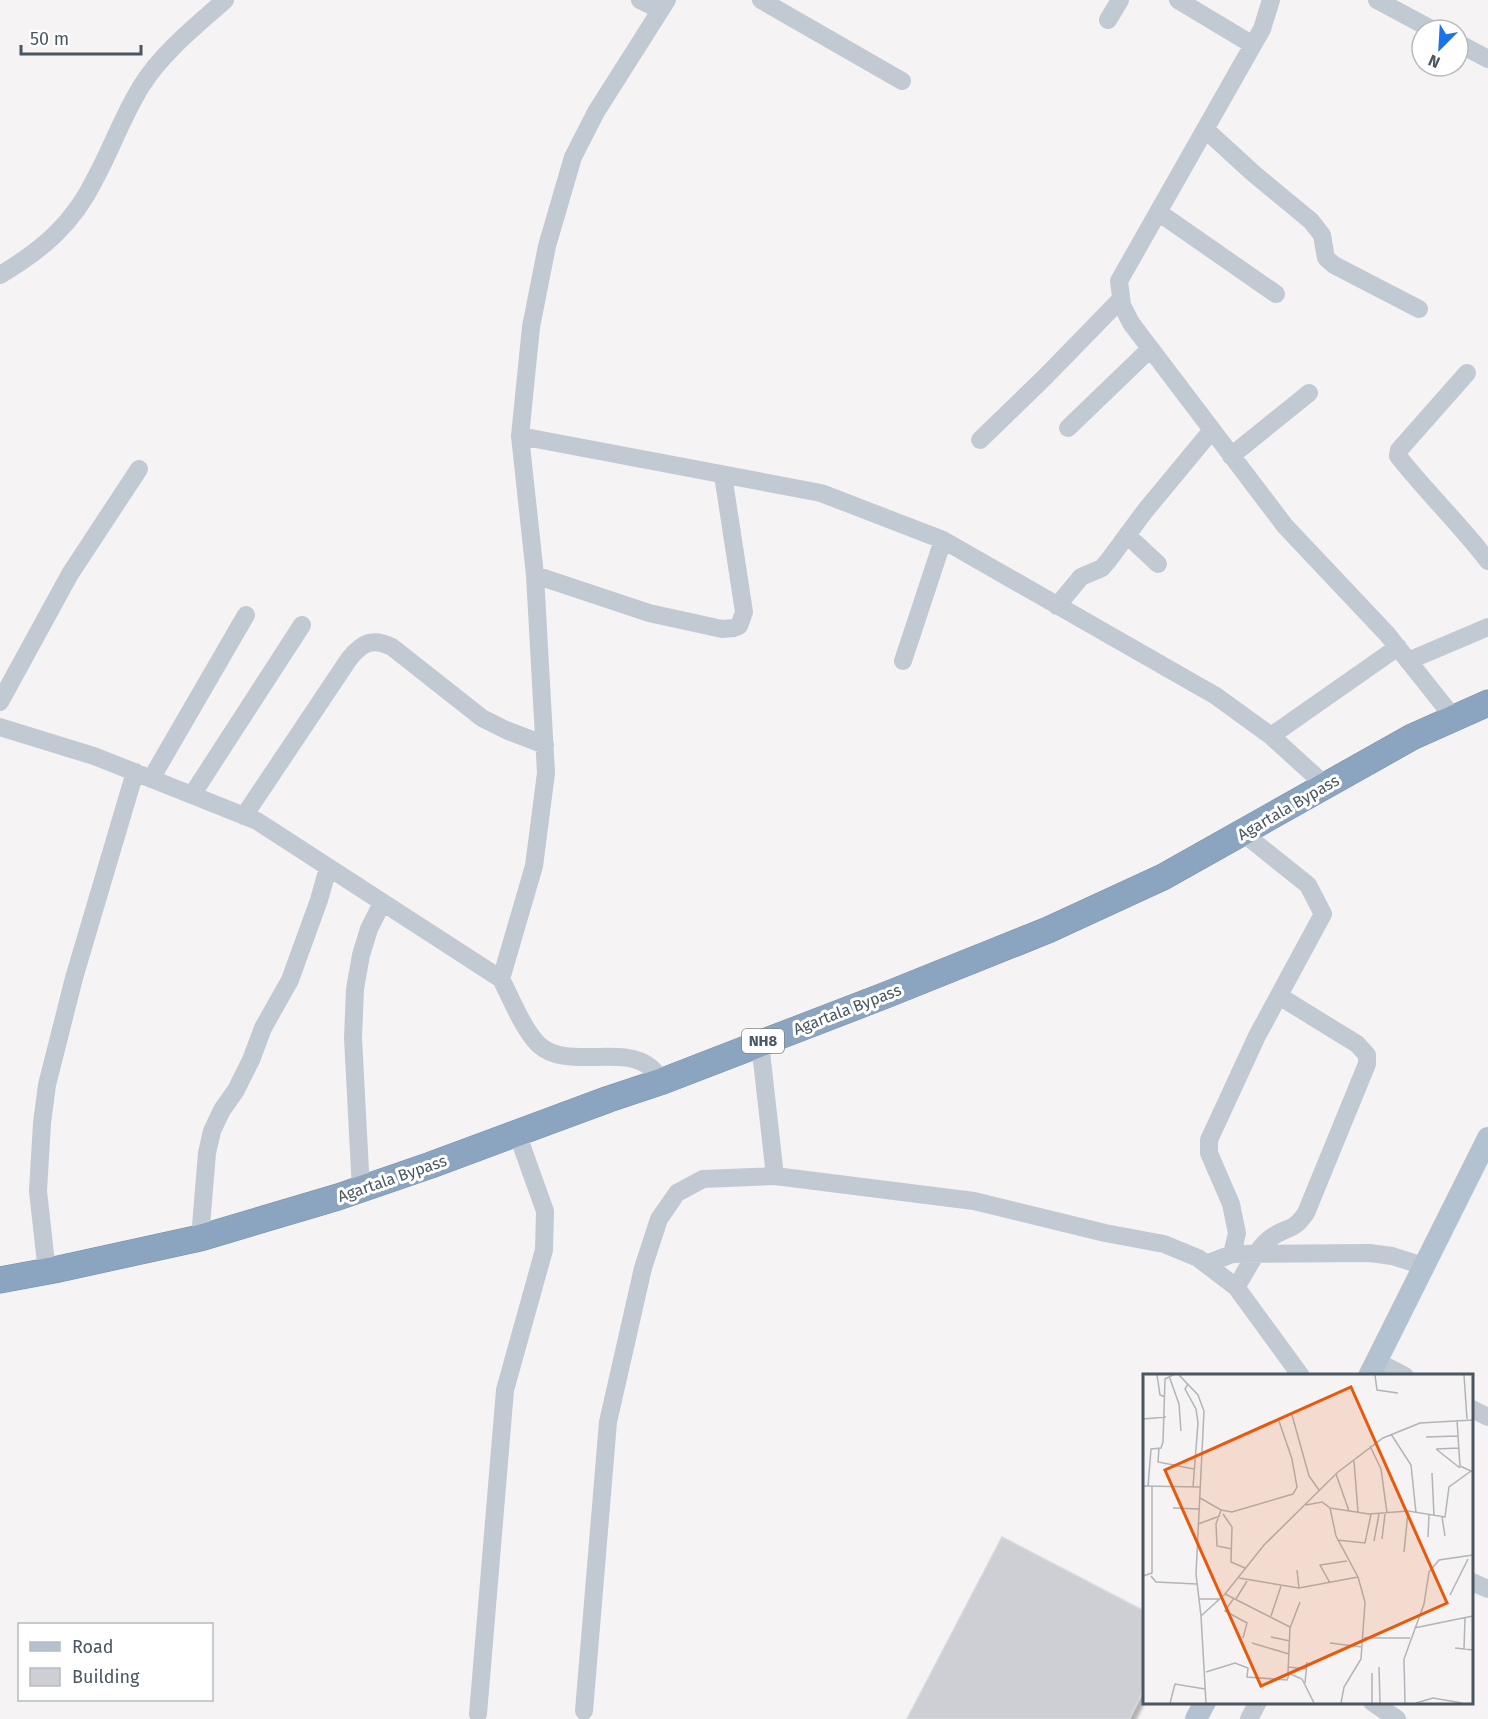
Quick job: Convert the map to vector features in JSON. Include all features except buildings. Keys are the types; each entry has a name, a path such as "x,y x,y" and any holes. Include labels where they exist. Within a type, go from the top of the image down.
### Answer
{"highway":[{"name":"Agartala Bypass","path":"0,1280 47,1272 200,1238 361,1190 663,1081 1048,930 1163,877 1412,737 1488,703"}],"main road":[{"path":"1372,1368 1488,1138"},
{"path":"1196,1719 1204,1704"}],"street":[{"path":"0,275 31,256 67,224 95,181 131,103 143,83 185,36 225,0"},
{"path":"501,979 534,866 546,773 535,575 520,436 531,327 547,246 573,157 596,112 664,5 640,0"},
{"path":"761,0 903,81"},
{"path":"1108,20 1120,0"},
{"path":"1178,0 1253,45"},
{"path":"1271,0 1262,29 1119,281 1122,305 1131,323 1150,349 1285,526 1403,654 1453,717"},
{"path":"1377,0 1411,18"},
{"path":"1470,49 1488,59"},
{"path":"1205,129 1311,221 1322,235 1326,258 1334,265 1419,309"},
{"path":"1158,212 1276,294"},
{"path":"980,440 1121,299"},
{"path":"1068,428 1150,349"},
{"path":"1467,373 1400,450 1398,456 1488,561"},
{"path":"1231,456 1309,393"},
{"path":"1057,606 1081,577 1102,568 1212,430"},
{"path":"520,436 821,493 943,540 1216,696 1271,736 1325,785"},
{"path":"0,702 70,574 139,469"},
{"path":"535,575 649,614 722,629 739,626 744,612 723,475"},
{"path":"1128,535 1158,564"},
{"path":"903,661 943,540"},
{"path":"47,1272 38,1191 42,1123 47,1085 74,978 143,776 246,615"},
{"path":"192,795 302,625"},
{"path":"1271,736 1403,654 1488,627"},
{"path":"244,816 349,659 359,647 369,643 380,642 392,647 482,718 545,745"},
{"path":"0,727 94,756 257,821 501,979 528,1031 538,1045 558,1056 639,1061 650,1067 663,1081"},
{"path":"1232,1254 1237,1233 1231,1204 1209,1153 1209,1140 1257,1036 1323,914 1308,885 1243,833"},
{"path":"200,1238 207,1153 212,1131 222,1110 236,1090 263,1028 290,980 328,868"},
{"path":"361,1190 353,1038 355,989 361,955 369,929 382,903"},
{"path":"1236,1287 1258,1253 1271,1238 1297,1225 1306,1213 1367,1064 1367,1055 1357,1044 1278,996"},
{"path":"760,1043 775,1176"},
{"path":"478,1714 505,1390 544,1250 545,1211 517,1133"},
{"path":"584,1711 608,1422 643,1268 659,1219 676,1193 704,1179 775,1176 974,1201 1106,1233 1164,1244 1198,1258 1236,1287 1300,1374"},
{"path":"1206,1264 1232,1254 1370,1253 1392,1256 1424,1266"},
{"path":"1372,1368 1397,1374"},
{"path":"1473,1410 1488,1417"},
{"path":"1473,1582 1488,1589"},
{"path":"1249,1719 1257,1704"},
{"path":"1375,1704 1396,1719"}]}
